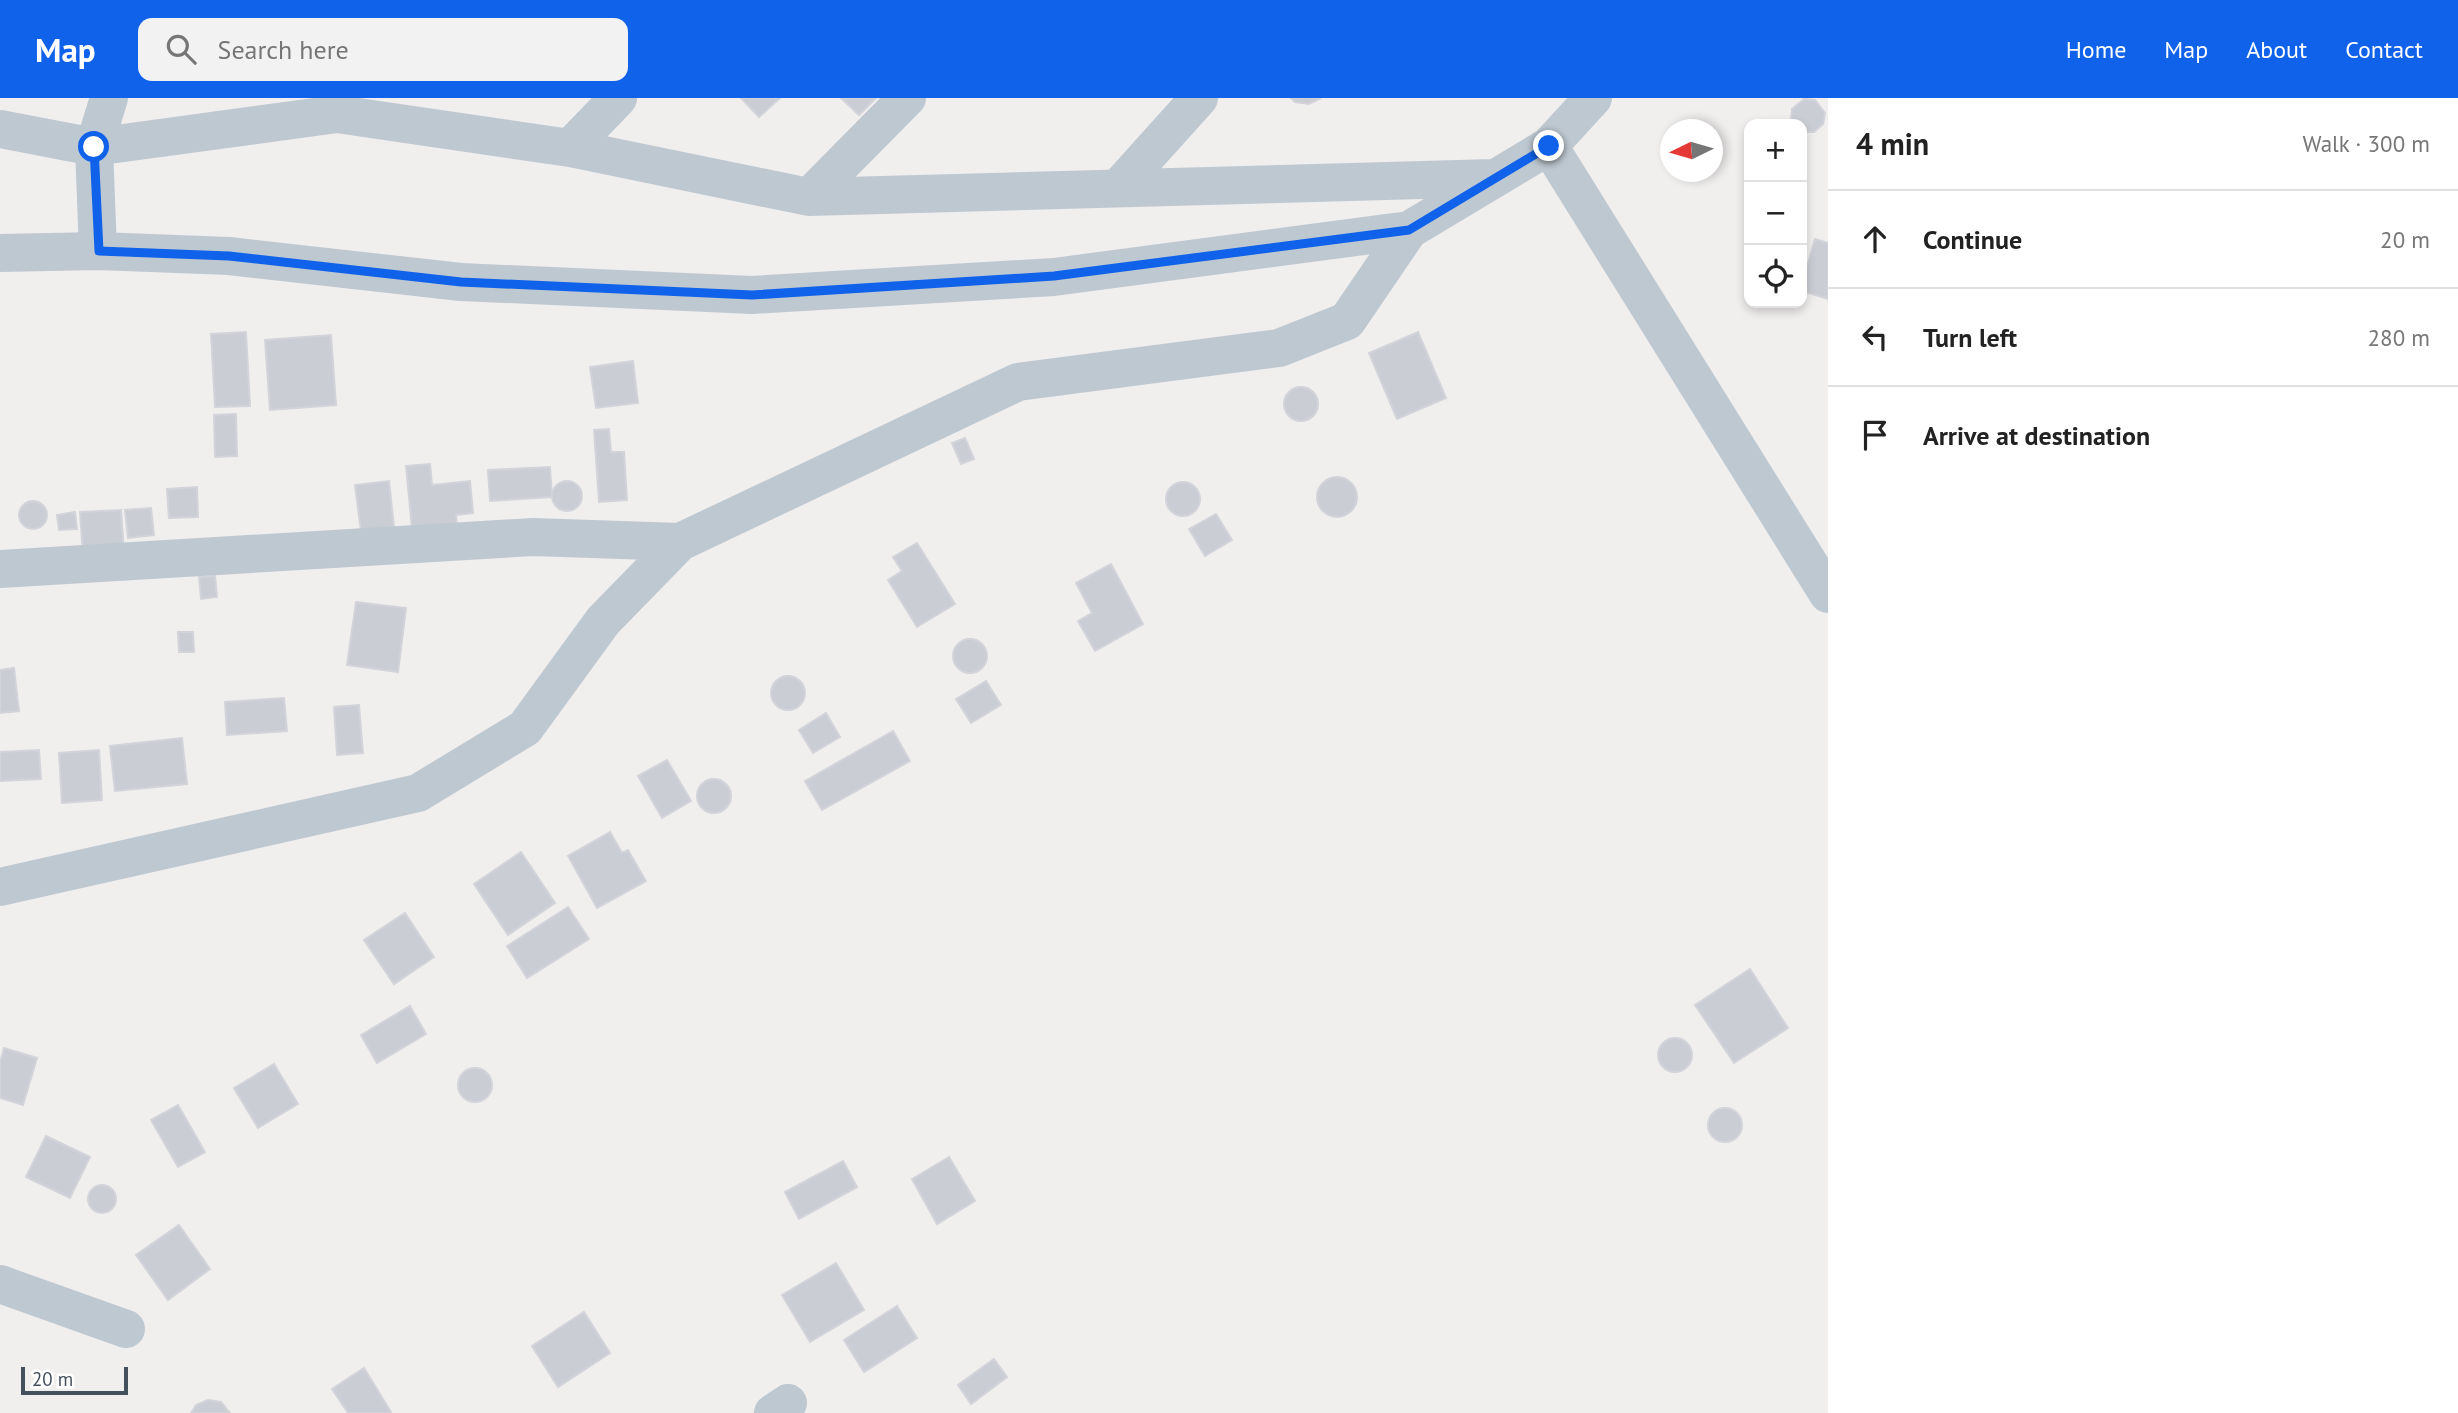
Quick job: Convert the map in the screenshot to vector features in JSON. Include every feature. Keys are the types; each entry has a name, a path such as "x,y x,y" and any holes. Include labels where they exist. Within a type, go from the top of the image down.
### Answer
{"street":[{"path":"99,251 94,147 109,98"},
{"path":"569,149 618,98"},
{"path":"809,197 907,98"},
{"path":"1118,188 1199,98"},
{"path":"0,253 99,251 229,256 461,282 752,295 1054,276 1409,230 1549,146 1593,98"},
{"path":"0,129 94,147 344,106 809,197 1497,178"},
{"path":"1549,146 1828,594"},
{"path":"0,887 418,793 524,728 603,621 680,542 1018,382 1279,348 1347,321 1409,230"},
{"path":"0,569 533,537 680,542"},
{"path":"0,1284 126,1329"}],"building":[{"path":"741,98 780,98 759,117"},
{"path":"841,98 876,98 859,115"},
{"path":"1291,98 1321,98 1309,104 1295,102"},
{"path":"1804,99 1815,100 1825,113 1823,124 1814,132 1807,132 1807,119 1791,119 1792,109"},
{"path":"1815,239 1828,243 1828,299 1807,293 1807,267"},
{"path":"246,332 250,406 215,407 211,334"},
{"path":"1418,332 1446,398 1397,419 1369,353"},
{"path":"331,335 336,405 270,410 265,340"},
{"path":"633,361 638,403 596,408 590,367"},
{"path":"1301,387 1313,392 1318,404 1313,416 1301,421 1289,416 1284,404 1289,392"},
{"path":"236,414 237,456 215,457 214,415"},
{"path":"609,429 611,452 624,452 627,500 599,502 594,430"},
{"path":"965,438 974,459 961,464 952,443"},
{"path":"430,464 432,485 470,481 473,513 456,515 457,525 412,529 406,466"},
{"path":"550,467 552,497 490,501 488,470"},
{"path":"1337,477 1351,483 1357,497 1351,511 1337,517 1323,511 1317,497 1323,483"},
{"path":"389,481 394,527 361,531 355,485"},
{"path":"567,481 573,482 581,490 581,502 573,510 567,511 561,510 553,502 552,496 553,490 561,482"},
{"path":"1183,482 1195,487 1200,499 1195,511 1183,516 1171,511 1166,499 1171,487"},
{"path":"197,487 198,517 169,518 167,489"},
{"path":"33,501 43,505 47,515 43,525 33,529 23,525 19,515 23,505"},
{"path":"151,508 154,535 128,538 125,510"},
{"path":"121,510 124,553 83,555 80,512"},
{"path":"75,512 77,529 59,530 57,515"},
{"path":"1216,514 1232,540 1205,556 1189,529"},
{"path":"917,543 955,604 917,627 888,580 902,571 893,557"},
{"path":"1111,564 1143,624 1095,651 1078,621 1092,613 1076,583"},
{"path":"215,576 217,597 201,599 199,577"},
{"path":"356,602 406,608 398,672 347,665"},
{"path":"178,632 193,632 194,652 179,652"},
{"path":"970,639 982,644 987,656 982,668 970,673 958,668 953,656 958,644"},
{"path":"14,668 19,711 0,713 0,670"},
{"path":"788,676 800,681 805,693 800,705 788,710 776,705 771,693 776,681"},
{"path":"986,681 1001,705 971,723 956,699"},
{"path":"284,698 287,731 227,735 225,702"},
{"path":"359,705 363,753 337,755 334,707"},
{"path":"826,713 840,737 813,753 799,730"},
{"path":"893,731 910,761 822,810 805,781"},
{"path":"182,738 187,784 115,791 110,746"},
{"path":"39,750 41,779 0,781 0,752"},
{"path":"99,750 102,800 62,803 59,753"},
{"path":"667,760 691,801 662,818 638,776"},
{"path":"714,779 726,784 731,796 726,808 714,813 702,808 697,796 702,784"},
{"path":"610,832 622,853 628,850 646,881 597,908 568,856"},
{"path":"521,852 555,903 508,935 474,884"},
{"path":"568,907 589,939 527,978 507,946"},
{"path":"405,913 434,957 394,984 364,940"},
{"path":"1750,969 1788,1028 1734,1063 1695,1005"},
{"path":"410,1006 426,1034 377,1063 361,1035"},
{"path":"1675,1038 1687,1043 1692,1055 1687,1067 1675,1072 1663,1067 1658,1055 1663,1043"},
{"path":"4,1048 37,1058 23,1105 0,1098 0,1063"},
{"path":"274,1064 298,1104 258,1128 234,1088"},
{"path":"475,1068 487,1073 492,1085 487,1097 475,1102 463,1097 458,1085 463,1073"},
{"path":"178,1105 205,1152 178,1167 151,1120"},
{"path":"1725,1108 1737,1113 1742,1125 1737,1137 1725,1142 1713,1137 1708,1125 1713,1113"},
{"path":"46,1136 90,1157 70,1198 26,1177"},
{"path":"949,1157 975,1201 937,1224 912,1179"},
{"path":"843,1161 857,1187 799,1219 785,1192"},
{"path":"102,1185 112,1189 116,1199 112,1209 102,1213 92,1209 88,1199 92,1189"},
{"path":"179,1225 210,1269 168,1300 136,1255"},
{"path":"836,1263 864,1310 810,1342 782,1295"},
{"path":"897,1306 917,1338 864,1372 844,1340"},
{"path":"584,1312 610,1353 558,1387 532,1346"},
{"path":"994,1359 1007,1377 971,1404 958,1385"},
{"path":"364,1368 390,1413 348,1413 332,1389"},
{"path":"208,1400 221,1402 230,1413 191,1413 196,1405"}],"route":[{"path":"94,147 99,251 229,256 461,282 752,295 1054,276 1409,230 1549,146"}]}
